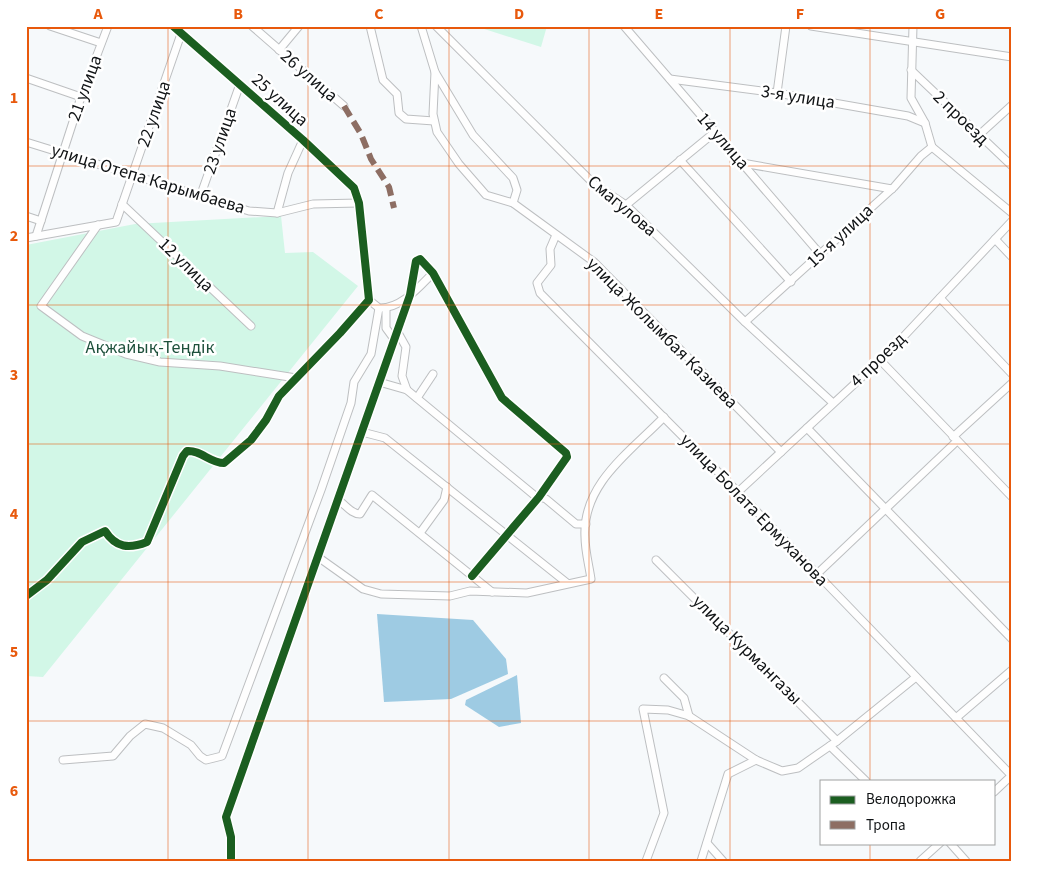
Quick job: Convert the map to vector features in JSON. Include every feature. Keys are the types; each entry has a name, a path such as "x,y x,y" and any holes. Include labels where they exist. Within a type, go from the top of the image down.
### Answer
{"street":[{"path":"50,26 102,43"},
{"name":"21 улица","path":"36,236 81,97 108,26"},
{"name":"25 улица","path":"173,26 303,140 354,188 359,203"},
{"name":"26 улица","path":"252,26 344,106"},
{"path":"279,50 299,26"},
{"path":"370,26 382,80 397,94 400,113 406,119 434,121"},
{"name":"улица Жолымбая Казиева","path":"421,26 435,72 474,135 513,178 517,190 513,203"},
{"name":"Смагулова","path":"436,26 594,184 626,205 744,322 834,403"},
{"name":"14 улица","path":"624,26 821,255"},
{"path":"777,93 786,26"},
{"path":"811,26 1012,57"},
{"name":"2 проезд","path":"913,26 910,98 924,123 932,147"},
{"name":"22 улица","path":"98,225 116,222 181,34"},
{"name":"2 проезд","path":"911,70 1012,166"},
{"name":"улица Жолымбая Казиева","path":"435,72 434,121 437,132 459,164 486,196 513,203 594,262 781,452"},
{"path":"26,78 81,97"},
{"name":"3-я улица","path":"670,79 777,93 908,116 924,123"},
{"name":"23 улица","path":"200,197 240,84"},
{"path":"980,135 1012,105"},
{"path":"626,205 715,132"},
{"path":"277,212 288,173 303,140"},
{"name":"улица Отепа Карымбаева","path":"26,142 249,211 277,212 313,204 359,203"},
{"path":"932,147 1012,213"},
{"name":"15-я улица","path":"744,322 791,282 892,189 921,156 932,147"},
{"path":"680,160 791,282"},
{"path":"742,163 892,189"},
{"path":"26,596 47,580 82,542 105,531 112,541 123,546 135,547 147,542 182,456 187,451 195,450 218,463 224,463 251,440 266,420 279,396 369,300 359,203"},
{"name":"12 улица","path":"122,204 250,326"},
{"path":"26,216 41,221"},
{"name":"4 проезд","path":"738,492 880,360 1012,221"},
{"path":"98,225 41,306 82,336 126,354 160,362 220,366 296,378"},
{"path":"26,238 98,225"},
{"name":"улица Болата Ермуханова","path":"556,235 550,249 551,265 537,283 540,293 738,492 1012,776"},
{"path":"995,239 1012,257"},
{"path":"231,861 231,838 226,817 410,295 416,261 420,259 426,262 433,273 502,398 566,453 565,462 540,497 472,576"},
{"path":"63,760 113,756 130,736 145,724 163,728 191,745 206,760 222,756 321,490 351,403 354,382 371,354 383,308 410,295 433,273"},
{"path":"940,298 1012,374"},
{"path":"369,300 383,308"},
{"path":"383,308 386,328 394,339"},
{"path":"397,331 406,347 402,376 407,390"},
{"path":"880,360 1012,498"},
{"path":"417,398 433,374"},
{"path":"379,382 407,390 534,495 546,499 576,524 586,524"},
{"path":"817,574 1012,383"},
{"path":"318,557 363,589 381,594 450,596 470,591 527,593 591,579 585,537 587,513 594,494 605,474 664,417"},
{"path":"807,428 1012,640"},
{"path":"362,432 385,438 567,583"},
{"path":"420,533 444,500 447,487"},
{"path":"338,500 347,505 351,511 360,514 372,495 492,592"},
{"name":"улица Курмангазы","path":"656,560 837,741"},
{"path":"956,718 1012,670"},
{"path":"646,861 664,813 643,709 668,710 689,716 756,760 782,771 798,768 830,746 916,677"},
{"path":"664,678 684,698 689,716"},
{"path":"830,746 865,780"},
{"path":"701,861 728,774 756,760"},
{"path":"996,790 1012,776"},
{"path":"707,844 723,861"},
{"path":"920,861 935,844"},
{"path":"951,844 966,861"}],"green space":[{"path":"475,26 547,26 541,47"},
{"name":"Ақжайық-Теңдік","path":"281,216 285,253 313,252 358,286 43,677 26,676 26,245 135,224"}],"water":[{"path":"377,614 473,620 506,659 508,674 451,699 384,702"},
{"path":"517,675 521,723 499,727 465,705 466,700"}],"marked path":[{"path":"344,106 361,134 371,159 389,187 394,208"}],"cycle path":[{"path":"26,596 47,580 82,542 105,531 118,544 134,546 147,542 183,456 187,451 197,452 214,461 224,463 251,440 266,420 279,396 369,300 359,203 354,188 303,140 173,26"},
{"path":"231,861 231,837 226,817 410,295 416,261 420,259 433,273 502,398 566,453 567,457 539,497 472,576"}]}
